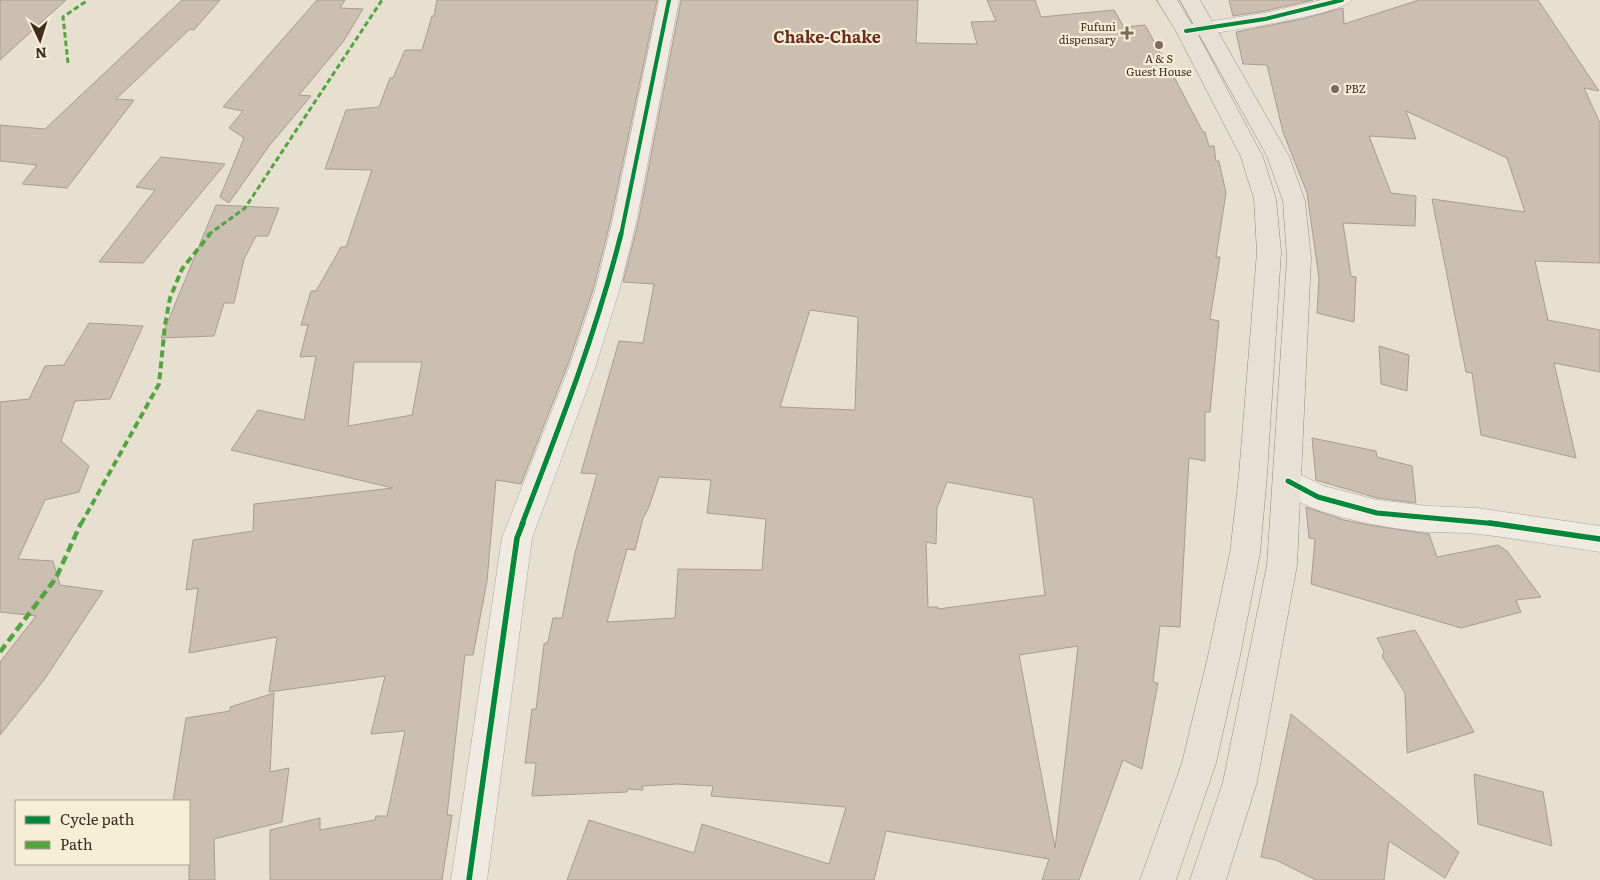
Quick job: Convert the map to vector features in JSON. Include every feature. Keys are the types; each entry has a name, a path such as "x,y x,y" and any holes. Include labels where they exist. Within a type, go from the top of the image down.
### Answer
{"main road":[{"path":"1188,14 1278,156 1294,201 1299,258 1282,566 1240,782 1208,880"},
{"path":"1158,880 1199,762 1224,656 1245,553 1253,475 1269,252 1265,198 1252,156 1188,14"}],"street":[{"path":"469,880 517,538 583,365 607,291 624,223 670,0"},
{"path":"1188,14 1271,5 1290,0"},
{"path":"1188,14 1342,0"},
{"path":"1288,481 1318,497 1376,513 1428,519 1477,521 1600,539"}],"building":[{"path":"0,0 66,0 0,60"},
{"path":"182,0 220,0 194,30 190,29 116,99 134,100 67,188 22,184 37,165 0,161 0,125 45,129"},
{"path":"317,0 345,0 340,8 363,9 343,42 299,95 311,96 269,146 229,203 220,197 244,138 229,128 243,111 223,107"},
{"path":"437,0 657,0 610,223 593,290 568,364 521,484 496,480 487,581 473,655 465,655 447,815 452,815 442,880 270,880 270,830 320,818 320,830 375,820 376,816 387,816 405,731 371,734 385,676 269,692 277,637 189,653 198,588 186,590 193,540 253,531 254,504 393,488 231,450 258,410 304,420 316,356 300,357 308,325 301,325 311,291 316,291 341,247 346,247 372,170 325,169 346,110 379,107 390,78 393,78 405,50 422,50 432,16 434,16","holes":["354,362 422,362 412,415 348,426"]},
{"path":"681,0 918,0 916,43 977,44 971,22 996,21 987,0 1035,0 1041,17 1114,10 1124,27 1145,25 1203,132 1205,132 1209,146 1214,146 1216,161 1219,161 1226,193 1216,257 1220,257 1210,319 1219,321 1210,412 1205,412 1205,461 1189,458 1180,627 1160,626 1153,682 1158,683 1142,769 1123,760 1079,880 1042,880 1049,859 886,831 874,880 567,880 589,820 694,853 702,824 829,864 846,807 711,796 713,786 677,784 642,786 643,790 628,789 627,792 532,796 536,763 525,763 532,709 536,709 544,644 548,642 553,618 562,618 575,553 597,474 581,473 619,341 643,343 654,284 623,282 638,223","holes":["810,310 858,317 855,410 780,407","659,477 711,480 707,513 766,519 762,570 678,569 675,618 607,622 627,549 635,550 643,518 649,507","947,482 1033,498 1045,595 938,609 938,607 928,607 926,542 936,544 937,508","1078,646 1055,848 1019,655"]},
{"path":"1229,0 1313,0 1233,16"},
{"path":"1419,0 1538,0 1599,91 1584,88 1600,123 1600,263 1535,261 1548,320 1600,330 1600,372 1554,363 1576,458 1481,435 1472,373 1466,372 1432,199 1525,212 1507,158 1406,111 1416,139 1369,136 1391,193 1416,196 1415,226 1343,223 1351,276 1356,277 1354,322 1317,313 1319,278 1307,193 1283,132 1267,65 1243,64 1236,32 1302,19 1343,8 1344,24"},
{"path":"161,157 225,164 143,263 99,262 155,190 136,187"},
{"path":"216,205 279,208 268,236 256,236 244,259 234,303 224,303 214,336 161,338"},
{"path":"89,323 143,326 110,399 75,401 61,441 89,466 79,492 45,500 18,559 53,561 60,585 103,591 44,680 0,735 0,662 36,616 0,612 0,402 29,399 45,366 64,365"},
{"path":"1379,346 1409,355 1407,391 1381,384"},
{"path":"1312,438 1376,451 1377,457 1412,466 1416,503 1377,498 1316,480"},
{"path":"1306,507 1344,520 1429,534 1437,557 1498,545 1507,551 1541,597 1516,600 1521,612 1461,628 1311,584 1315,539 1309,538"},
{"path":"1415,630 1474,732 1407,753 1405,693 1382,656 1384,652 1377,638"},
{"path":"274,693 270,772 289,768 282,822 214,839 215,880 189,880 190,800 173,800 186,718 230,711 230,707"},
{"path":"1291,714 1459,852 1445,878 1389,841 1384,880 1316,880 1276,860 1261,857"},
{"path":"1474,774 1543,792 1552,846 1478,824"}],"marked path":[{"path":"68,63 63,17 88,0"},
{"path":"0,652 56,578 75,534 159,384 165,325 170,298 182,269 207,236 245,208 382,0"}],"cycle path":[{"path":"469,880 517,538 583,365 607,291 624,223 669,0"},
{"path":"1186,31 1265,19 1342,0"},
{"path":"1288,481 1318,497 1377,513 1428,519 1477,521 1600,539"}],"place":[{"name":"Fufuni dispensary","path":"1127,33"},
{"name":"A & S Guest House","path":"1159,45"},
{"name":"PBZ","path":"1335,89"}],"district":[{"name":"Chake-Chake","path":"827,37"}]}
